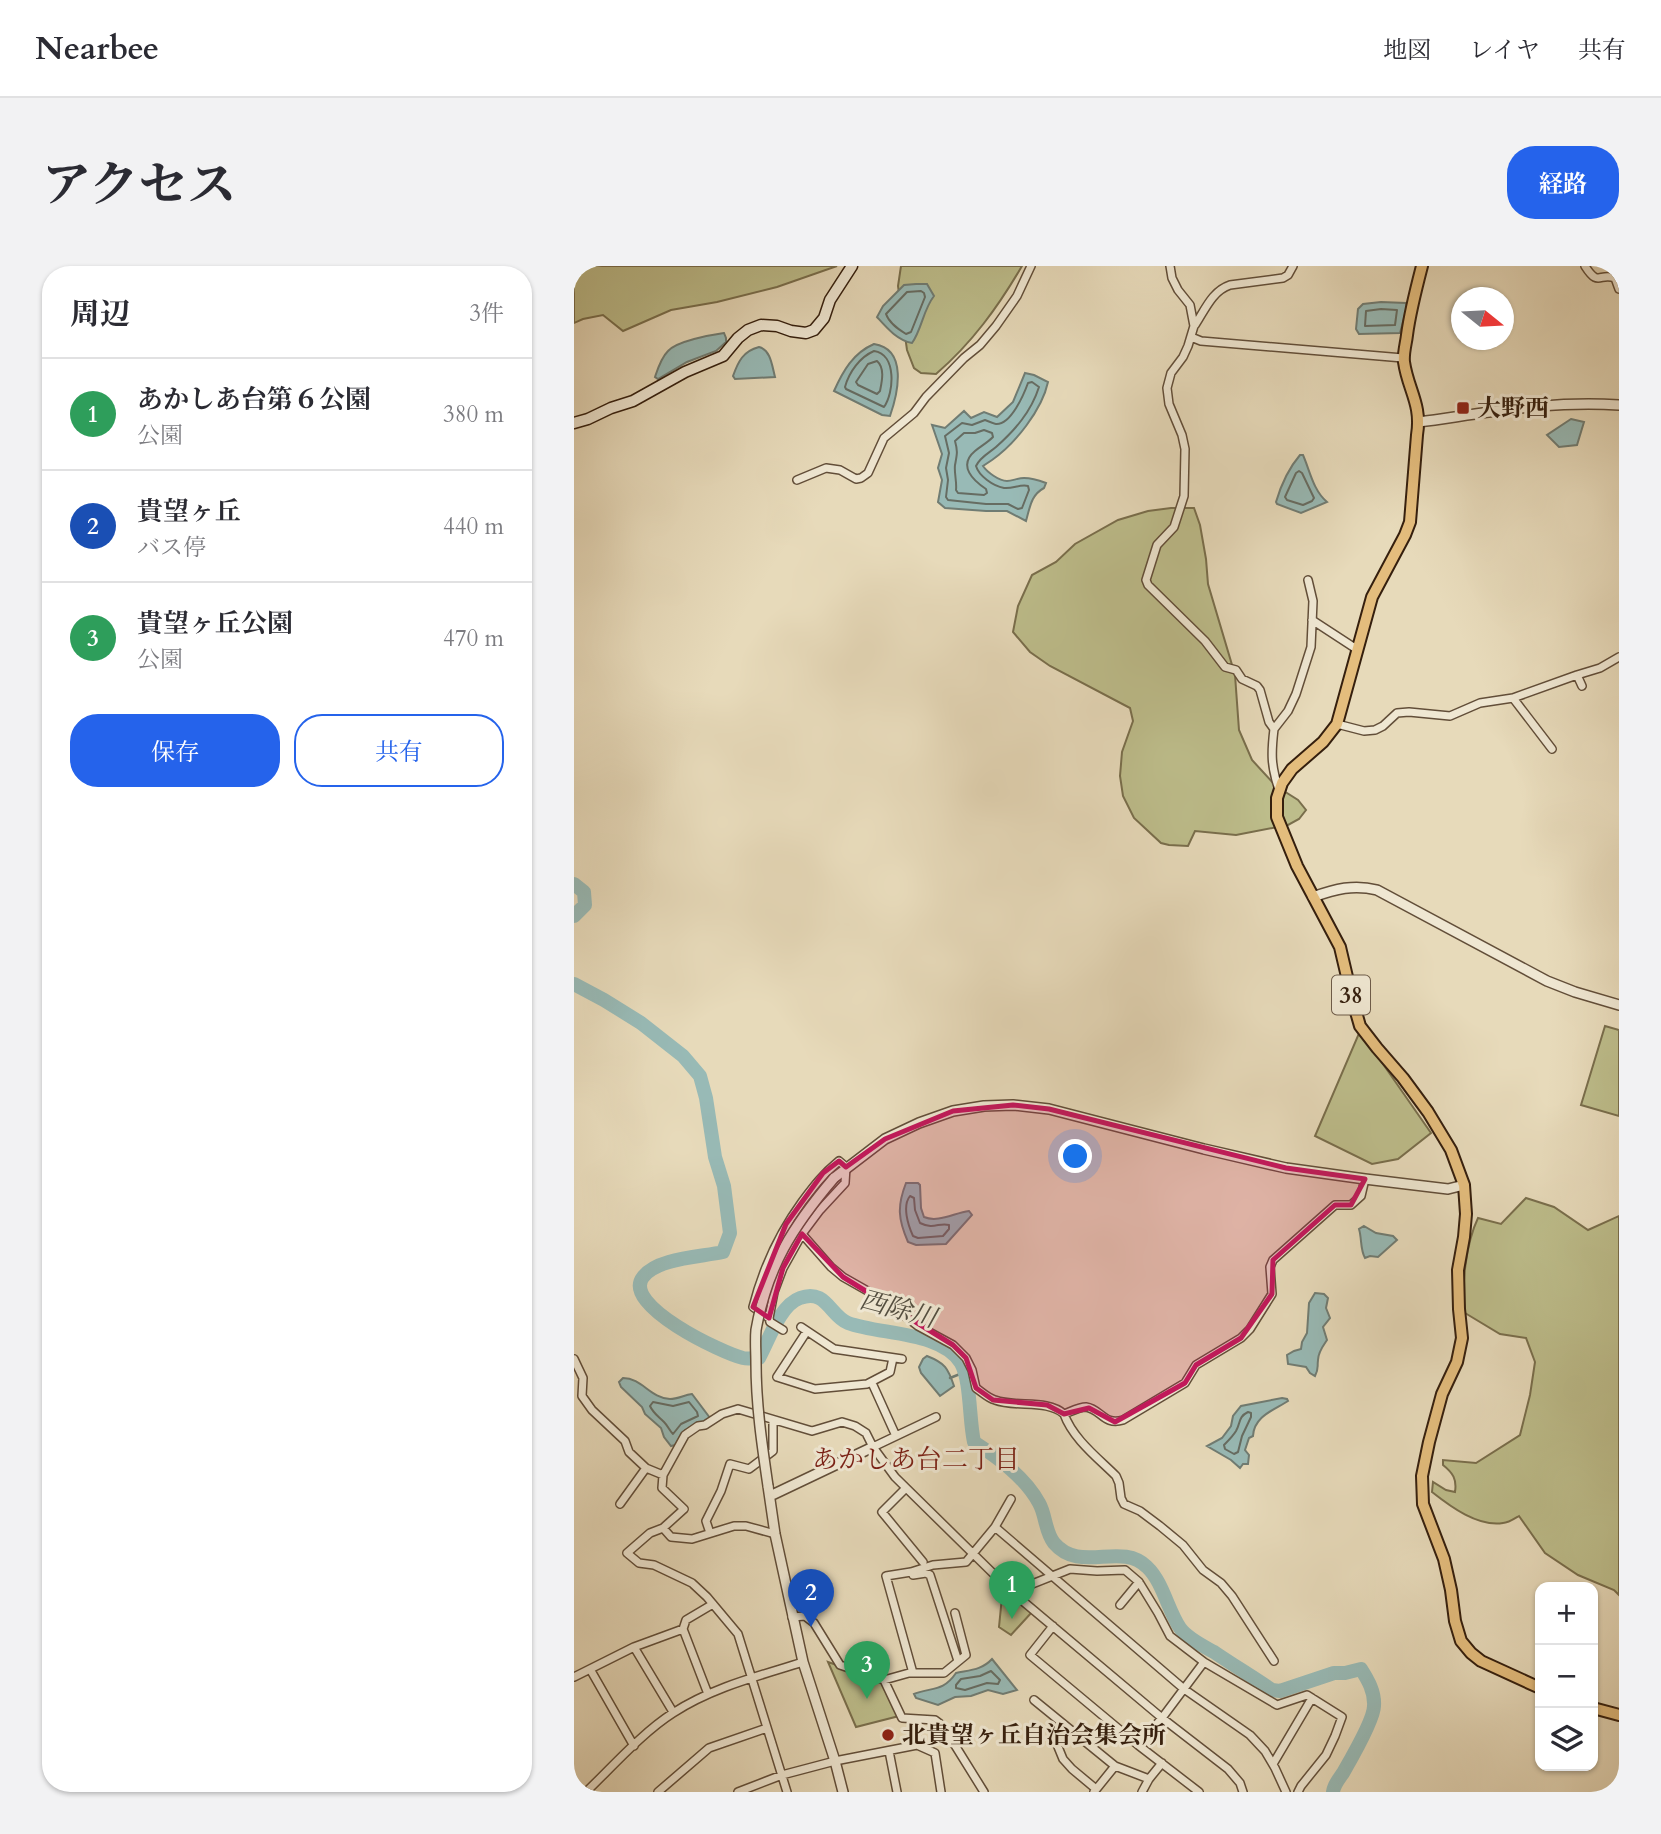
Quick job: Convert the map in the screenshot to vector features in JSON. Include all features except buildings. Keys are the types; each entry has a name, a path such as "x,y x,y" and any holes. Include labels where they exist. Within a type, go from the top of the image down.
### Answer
{"main road":[{"path":"574,423 633,401 685,372 723,356 748,330 761,325 806,333 814,330 824,318 830,300 852,266"},
{"path":"1279,790 1292,769 1323,742 1337,724 1372,597 1410,522 1419,422 1418,406 1403,358 1422,266"},
{"name":"38","path":"1279,790 1277,817 1297,866 1340,947 1360,1026 1428,1112 1451,1150 1464,1185 1466,1214 1458,1270 1462,1338 1457,1362 1442,1394 1429,1442 1422,1476 1423,1504 1444,1559 1461,1641 1481,1661 1535,1686"},
{"path":"1598,1709 1619,1715"}],"street":[{"path":"797,481 826,468 840,470 856,479 868,473 884,438 914,413 926,397 996,326 1017,296 1031,266"},
{"path":"1170,266 1178,290 1190,305 1194,326"},
{"path":"1274,729 1269,722 1260,690 1242,679 1236,670 1226,667 1205,640 1146,580 1157,545 1174,527 1184,496 1185,449 1169,404 1167,388 1171,373 1184,357 1194,326 1215,293 1230,285 1283,278 1293,266"},
{"path":"1585,266 1591,277 1615,278 1619,289"},
{"path":"1191,337 1201,341 1403,358"},
{"path":"1419,422 1549,405 1619,405"},
{"path":"1279,790 1270,756 1274,729 1288,711 1296,694 1311,647 1313,601 1308,580"},
{"path":"1312,620 1357,650"},
{"path":"1337,724 1364,731 1383,726 1397,713 1450,716 1480,702 1513,698 1600,668 1619,657"},
{"path":"1577,675 1582,686"},
{"path":"1513,698 1552,749"},
{"path":"1313,897 1351,887 1377,890 1547,981 1619,1005"},
{"path":"843,1792 791,1614 772,1518 756,1395 756,1332 768,1284 785,1246 807,1209 834,1178 885,1139 919,1123 953,1111 1013,1105 1061,1111 1286,1168 1448,1189 1464,1185"},
{"path":"782,1329 753,1307 761,1276 789,1219 823,1173 839,1161 846,1167"},
{"path":"769,1320 783,1268 802,1234 845,1183 846,1167"},
{"path":"1064,1415 1082,1407 1115,1422 1185,1383 1196,1365 1241,1338 1250,1329 1272,1294 1272,1260 1335,1205 1352,1205 1361,1196 1365,1180"},
{"path":"802,1234 843,1277 887,1302 918,1326 953,1345 966,1358 976,1388 993,1400 1057,1408 1083,1443 1116,1476 1124,1504 1140,1511 1183,1545 1203,1570 1233,1596 1273,1661"},
{"path":"892,1358 890,1372 872,1382 815,1389 778,1377 804,1329 834,1349 902,1359"},
{"path":"574,1359 583,1378 582,1396 592,1410 625,1441 629,1452 646,1468 663,1475"},
{"path":"872,1382 896,1436"},
{"path":"786,1792 738,1634 692,1583 654,1564 639,1563 627,1553 650,1533 663,1528 684,1509 662,1488 663,1475 685,1435 722,1414 738,1409 812,1431 842,1422 866,1433 895,1477 1012,1592 1162,1718 1228,1769 1240,1783 1243,1792"},
{"path":"769,1491 936,1417"},
{"path":"710,1533 706,1521 721,1492 730,1464 749,1469 774,1451 773,1420"},
{"path":"620,1504 646,1468"},
{"path":"906,1488 882,1512 923,1562"},
{"path":"913,1673 886,1576 933,1565 966,1562 995,1527 1011,1499"},
{"path":"663,1528 671,1537 692,1539 734,1526 746,1526 775,1534"},
{"path":"995,1527 1184,1689 1250,1735 1273,1763 1286,1792"},
{"path":"1012,1592 1070,1569 1097,1572 1125,1570 1139,1582 1170,1636 1204,1662 1277,1706 1307,1695 1342,1717 1326,1755 1298,1792"},
{"path":"906,1573 912,1576 926,1573 930,1575 958,1661"},
{"path":"1120,1605 1139,1582"},
{"path":"708,1694 683,1629 687,1620 713,1604"},
{"path":"791,1614 804,1616 814,1623 840,1665 884,1680 913,1673 944,1673 966,1655 955,1613"},
{"path":"1052,1626 1030,1656 1199,1792"},
{"path":"574,1677 634,1647 683,1629"},
{"path":"634,1647 673,1713"},
{"path":"586,1792 654,1727 673,1713 736,1682 803,1662"},
{"path":"1138,1745 1204,1662"},
{"path":"590,1669 634,1746"},
{"path":"884,1680 902,1718 935,1720 943,1726 984,1792"},
{"path":"1273,1763 1312,1698"},
{"path":"1034,1700 1115,1766 1149,1779"},
{"path":"1064,1725 1054,1737 1062,1759 1095,1791 1115,1766"},
{"path":"657,1792 709,1748 766,1728"},
{"path":"738,1792 782,1775 835,1761 917,1745 935,1753 941,1792"},
{"path":"889,1751 897,1792"},
{"path":"1142,1792 1163,1763"}],"highlighted area":[{"path":"1013,1105 1049,1109 1286,1168 1365,1179 1351,1205 1335,1205 1273,1260 1272,1294 1241,1338 1196,1365 1185,1383 1115,1422 1089,1408 1064,1414 1047,1405 993,1400 976,1388 966,1358 953,1345 843,1277 802,1234 783,1268 769,1318 753,1307 786,1224 823,1173 839,1161 846,1167 885,1139 953,1111"}],"green space":[{"path":"574,266 837,266 777,287 671,310 623,331 603,315 574,323"},
{"path":"901,266 1022,266 984,324 936,374 921,373 914,368 907,350 898,286"},
{"path":"1194,508 1200,525 1208,584 1235,675 1239,730 1252,760 1276,786 1298,800 1306,810 1299,819 1288,825 1236,835 1195,831 1188,846 1161,843 1134,818 1123,796 1120,776 1122,752 1133,721 1130,708 1050,666 1030,652 1013,632 1018,606 1032,575 1056,562 1075,544 1118,520 1148,511"},
{"path":"1605,1026 1619,1030 1619,1116 1581,1105"},
{"path":"1360,1031 1431,1133 1398,1159 1372,1164 1315,1136"},
{"path":"1526,1198 1554,1207 1588,1230 1619,1216 1619,1595 1598,1582 1578,1575 1545,1553 1519,1516 1505,1523 1484,1522 1456,1509 1432,1492 1433,1482 1455,1492 1455,1480 1443,1465 1443,1460 1476,1463 1520,1435 1535,1362 1526,1338 1500,1334 1465,1313 1465,1265 1478,1218 1501,1224"},
{"path":"1008,1591 1032,1612 1011,1635 999,1627 1002,1597"},
{"path":"828,1662 883,1681 899,1716 856,1727"}],"water":[{"path":"927,284 934,296 912,343 897,336 877,317 883,306 904,285"},
{"path":"1406,303 1400,333 1359,334 1356,329 1358,309 1363,304"},
{"path":"724,333 726,342 716,351 687,362 658,379 655,377 663,357 672,347"},
{"path":"874,344 892,354 896,363 896,396 890,416 882,415 834,391 850,363 860,352"},
{"path":"759,347 769,355 775,377 735,379 733,376 742,358"},
{"path":"1025,373 1048,382 1045,393 1034,415 1018,436 983,466 993,476 1004,481 1027,478 1046,483 1034,498 1026,521 1007,511 945,508 938,502 942,480 938,468 942,454 932,425 945,428 964,411 971,418 984,412 997,417 1013,402"},
{"path":"1571,419 1584,422 1577,445 1559,447 1547,435"},
{"path":"1300,455 1303,455 1315,486 1327,502 1301,513 1276,502 1285,477"},
{"path":"906,1183 920,1185 924,1217 940,1218 969,1211 972,1215 946,1244 916,1245 908,1242 900,1212"},
{"path":"1364,1226 1376,1233 1393,1236 1397,1240 1378,1257 1365,1258 1359,1229"},
{"path":"1315,1293 1324,1294 1328,1298 1326,1308 1330,1318 1323,1327 1327,1340 1319,1354 1315,1376 1306,1367 1288,1364 1287,1355 1301,1349 1307,1333 1309,1303"},
{"path":"927,1356 945,1367 954,1386 940,1396 919,1367"},
{"path":"623,1378 636,1381 663,1398 673,1399 692,1394 710,1418 707,1422 685,1430 675,1445 671,1446 661,1428 621,1387 619,1382"},
{"path":"1282,1398 1288,1401 1261,1419 1253,1436 1249,1438 1245,1450 1249,1455 1248,1464 1243,1464 1240,1468 1207,1446 1222,1438 1241,1406"},
{"path":"992,1659 1017,1690 1003,1694 988,1690 971,1696 955,1697 938,1705 916,1698 914,1694 942,1686 956,1673 980,1667"}],"waterway":[{"name":"西除川","path":"574,884 584,892 585,905 574,916"},
{"name":"西除川","path":"574,984 641,1023 683,1056 700,1076 706,1098 715,1157 724,1186 730,1233 723,1252 680,1259 650,1271 643,1277 640,1288 646,1301 659,1314 696,1338 743,1358 759,1358 787,1308 800,1298 809,1296 822,1300 848,1323 925,1339 952,1353 961,1363 967,1380 974,1442 1001,1461 1026,1485 1041,1508 1051,1539 1064,1552 1076,1556 1113,1556 1137,1560 1153,1573 1183,1632 1272,1690 1280,1691 1334,1673 1361,1669 1372,1691 1373,1712 1362,1740 1333,1792"},
{"path":"950,1378 965,1372"}],"place":[{"name":"大野西","path":"1463,408"},
{"name":"あかしあ台第６公園","path":"1012,1619"},
{"name":"貴望ヶ丘","path":"811,1627"},
{"name":"貴望ヶ丘公園","path":"867,1699"},
{"name":"北貴望ヶ丘自治会集会所","path":"888,1735"}],"district":[{"name":"あかしあ台二丁目","path":"916,1459"}]}
